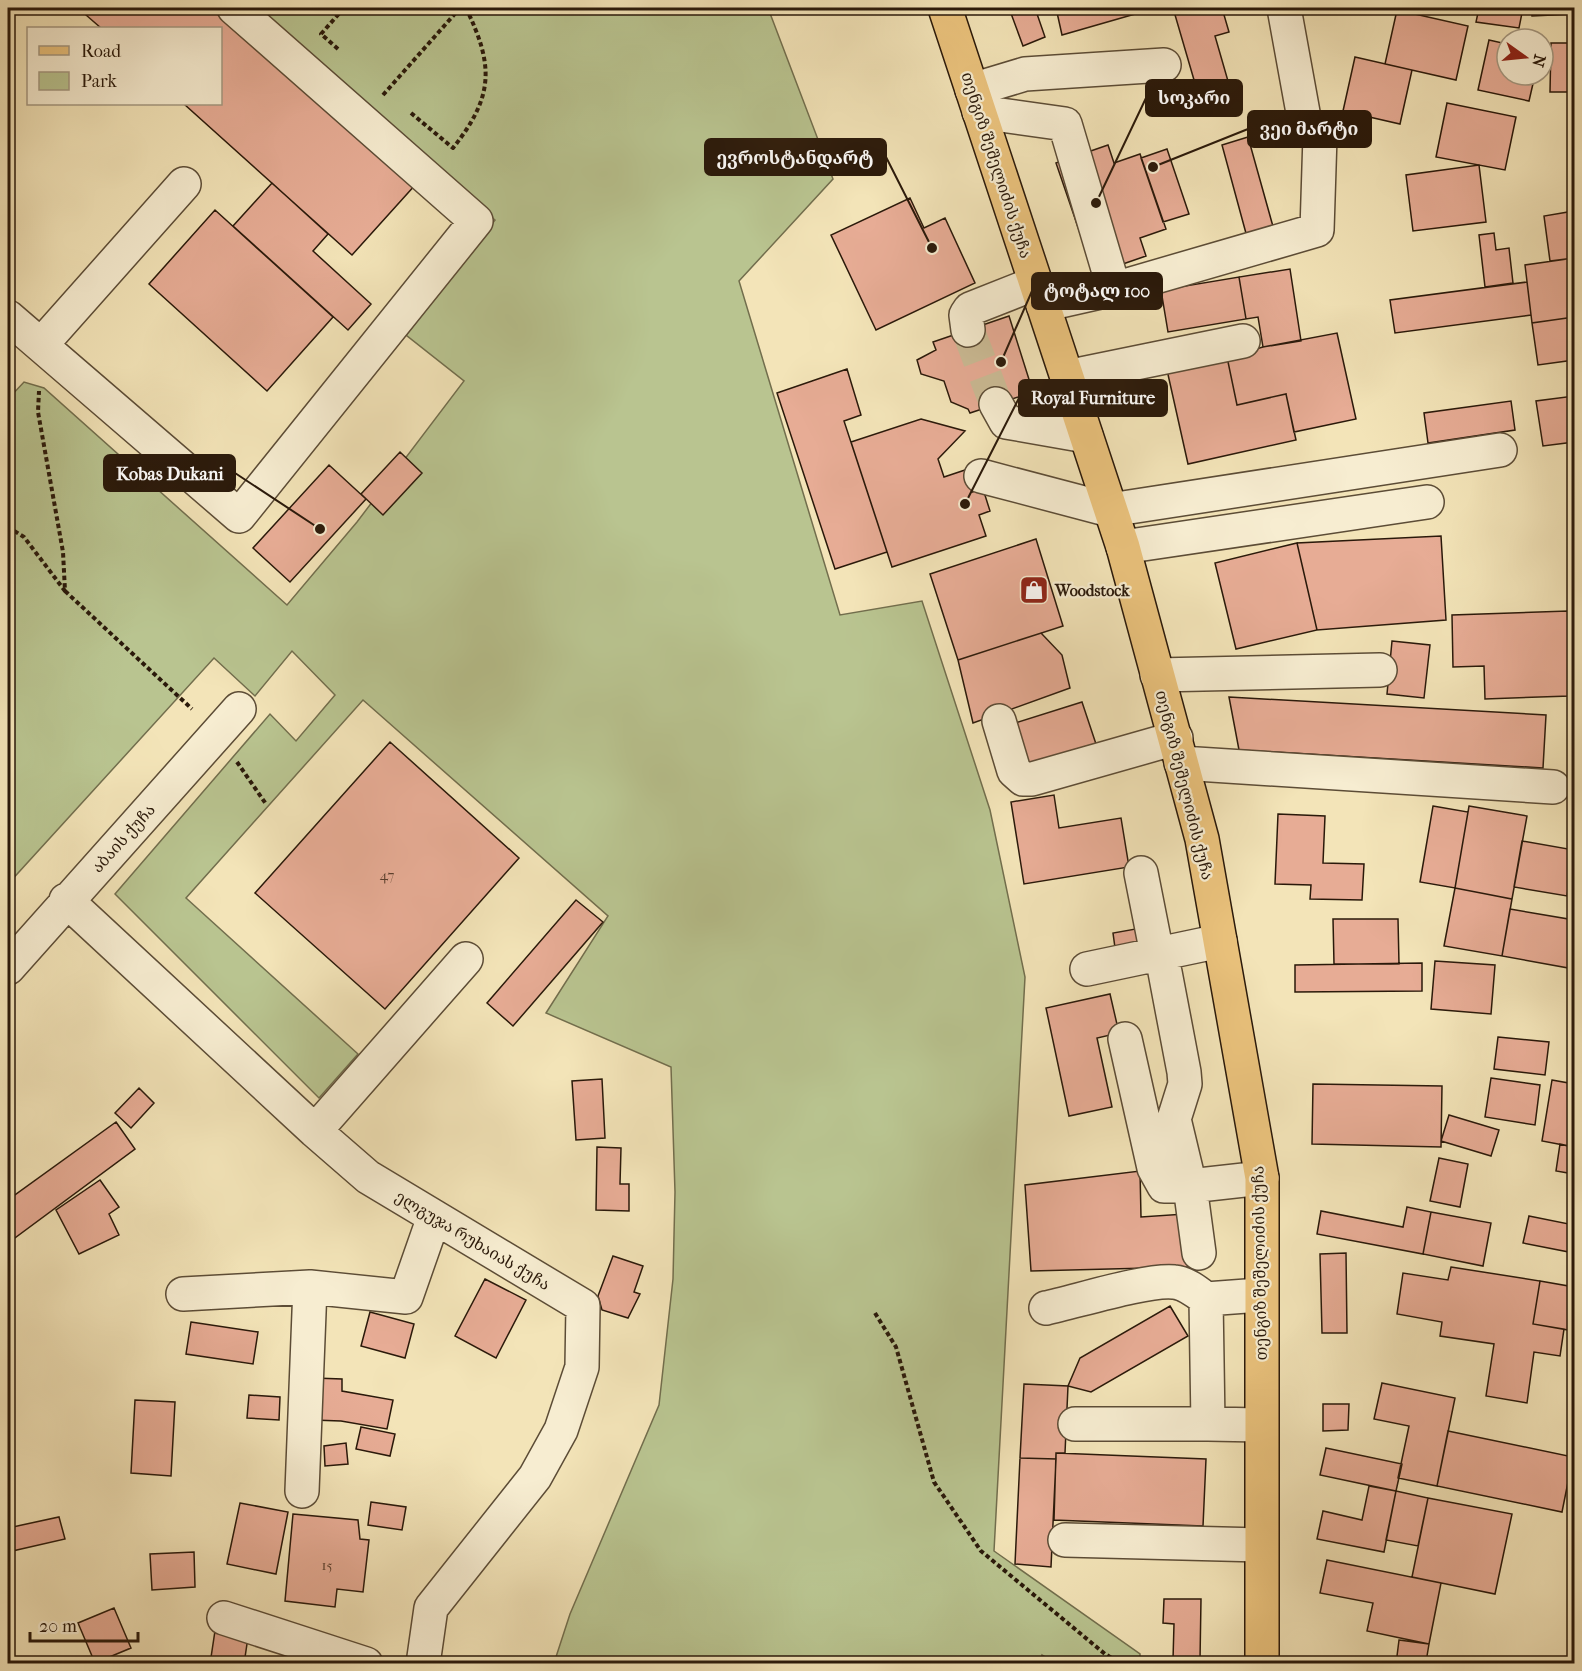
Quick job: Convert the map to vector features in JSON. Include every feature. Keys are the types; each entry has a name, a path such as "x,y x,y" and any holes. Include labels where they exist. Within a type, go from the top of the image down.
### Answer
{"main road":[{"name":"თენგიზ შეშელიძის ქუჩა","path":"945,8 1123,547 1202,839 1262,1178 1260,1295 1262,1664"}],"street":[{"path":"8,317 238,516 476,221 234,8"},
{"path":"968,330 966,315 970,309 1039,294 1114,289 1317,230 1320,136 1304,118 1284,8"},
{"path":"975,101 1025,74 1164,65"},
{"path":"975,101 1065,124 1114,289"},
{"path":"40,345 184,184"},
{"path":"1067,377 1243,341"},
{"path":"996,404 1006,422 1086,436"},
{"path":"981,476 1110,510 1500,450"},
{"path":"1123,547 1427,501"},
{"path":"1158,675 1380,670"},
{"name":"აბაის ქუჩა","path":"8,968 66,900 239,709"},
{"path":"999,721 1014,771 1023,779 1179,750 1553,787"},
{"path":"1142,873 1184,1072 1185,1084 1174,1119 1190,1186 1199,1253"},
{"name":"ელგუჯა რუხაიას ქუჩა","path":"66,900 315,1131 368,1177 583,1306 582,1367 561,1430 536,1478 431,1608 423,1664"},
{"path":"1087,969 1161,963 1220,941"},
{"path":"315,1131 466,959"},
{"path":"1125,1039 1158,1179 1164,1186 1190,1186 1262,1178"},
{"path":"183,1294 310,1287 406,1297 434,1216"},
{"path":"1046,1308 1150,1284 1174,1282 1194,1289 1206,1299 1260,1295"},
{"path":"302,1491 310,1287"},
{"path":"1206,1299 1208,1424"},
{"path":"1075,1424 1261,1425"},
{"path":"1065,1540 1261,1545"},
{"path":"224,1618 366,1664"}],"path":[{"path":"344,8 321,34 345,56"},
{"path":"386,92 460,8"},
{"path":"402,106 453,148 473,123 487,80 482,41 466,8"},
{"path":"377,85 394,99"},
{"path":"40,345 38,412 63,552 65,591"},
{"path":"8,527 24,537 65,591 218,733 266,804"},
{"path":"875,1312 896,1347 934,1482 981,1551 1105,1654 1122,1664"}],"green space":[{"path":"259,8 768,8 833,179 739,281 840,615 922,601 990,810 1025,977 994,1551 1140,1654 1140,1663 1056,1663 1042,1655 1041,1664 554,1663 570,1614 659,1405 673,1279 675,1192 671,1067 546,1013 608,916 363,700 186,898 358,1054 319,1098 115,894 270,714 296,741 335,695 292,651 255,696 214,658 8,884 8,399 24,382 44,388 287,605 357,522 464,381 406,335 495,220"}],"building":[{"path":"92,8 220,8 416,184 352,255 185,105 222,105 222,27 100,27 86,15"},
{"path":"1009,8 1035,8 1045,37 1023,46"},
{"path":"1056,8 1156,8 1062,35"},
{"path":"1173,8 1222,8 1229,32 1215,36 1230,88 1199,97"},
{"path":"1479,8 1523,8 1519,27 1476,22"},
{"path":"1531,8 1574,8 1574,14 1532,16"},
{"path":"1397,10 1468,26 1456,80 1385,64"},
{"path":"1489,40 1495,41 1495,87 1532,87 1529,101 1478,90"},
{"path":"1555,43 1574,43 1574,92 1550,92 1550,87 1555,87"},
{"path":"1355,57 1412,70 1400,124 1343,111"},
{"path":"1447,103 1516,117 1505,170 1436,157"},
{"path":"1248,137 1274,230 1247,237 1222,145"},
{"path":"1108,145 1114,163 1140,154 1166,229 1140,238 1146,256 1094,274 1056,163"},
{"path":"1167,149 1189,214 1163,222 1141,158"},
{"path":"1479,165 1486,222 1413,231 1406,175"},
{"path":"272,183 328,234 313,251 371,304 348,330 233,226"},
{"path":"910,198 924,228 945,218 975,283 876,330 831,235"},
{"path":"215,210 333,317 267,391 149,284"},
{"path":"1574,211 1574,258 1550,261 1544,216"},
{"path":"1494,233 1496,250 1509,248 1513,283 1485,287 1479,235"},
{"path":"1574,258 1574,317 1532,323 1525,265"},
{"path":"1290,269 1301,341 1263,347 1258,317 1246,319 1239,277"},
{"path":"1239,277 1246,319 1168,332 1161,290"},
{"path":"1527,282 1531,315 1395,333 1390,300"},
{"path":"1009,316 1033,392 970,413 968,409 951,402 944,381 921,374 917,360 936,350 933,342"},
{"path":"1574,317 1574,360 1538,365 1532,323"},
{"path":"1337,333 1356,419 1294,432 1286,394 1237,405 1227,357 1263,347"},
{"path":"1227,357 1237,405 1286,394 1296,440 1188,464 1167,370"},
{"path":"847,369 861,415 844,421 887,552 835,569 777,393"},
{"path":"1574,396 1574,442 1543,446 1536,401"},
{"path":"1511,401 1515,430 1428,443 1424,413"},
{"path":"921,419 965,431 938,459 944,477 965,470 972,492 983,489 990,511 979,515 986,536 892,567 851,442"},
{"path":"400,452 422,473 383,515 361,494"},
{"path":"329,465 366,499 290,582 253,548"},
{"path":"1441,536 1446,620 1317,630 1297,543"},
{"path":"1036,539 1063,626 958,660 930,574"},
{"path":"1297,543 1317,630 1236,649 1215,563"},
{"path":"1568,611 1570,696 1485,699 1484,666 1453,667 1452,615"},
{"path":"1041,633 1062,655 1070,688 973,723 958,660"},
{"path":"1392,641 1430,645 1424,698 1387,694"},
{"path":"1229,697 1546,715 1543,768 1239,750"},
{"path":"1082,702 1098,750 1031,772 1015,723"},
{"path":"390,742 519,858 385,1009 255,893"},
{"path":"1054,795 1059,828 1121,818 1129,867 1024,884 1011,802"},
{"path":"1433,806 1468,812 1455,888 1420,882"},
{"path":"1469,806 1527,816 1512,899 1455,888"},
{"path":"1278,814 1325,816 1323,863 1364,864 1362,900 1310,899 1311,885 1275,884"},
{"path":"1522,841 1574,850 1567,896 1514,887"},
{"path":"1455,888 1512,899 1502,956 1444,946"},
{"path":"576,900 603,922 513,1026 487,1003"},
{"path":"1510,909 1574,920 1574,969 1502,956"},
{"path":"1333,919 1398,919 1399,964 1334,964"},
{"path":"1141,928 1145,951 1116,955 1113,933"},
{"path":"1435,961 1495,965 1491,1014 1431,1009"},
{"path":"1422,963 1422,991 1295,992 1295,965"},
{"path":"1110,994 1119,1033 1097,1038 1112,1107 1069,1116 1046,1008"},
{"path":"1498,1037 1549,1042 1545,1075 1494,1069"},
{"path":"1491,1078 1540,1085 1535,1125 1485,1117"},
{"path":"602,1079 605,1138 576,1140 572,1081"},
{"path":"1552,1080 1574,1084 1574,1147 1542,1141"},
{"path":"1313,1084 1442,1086 1441,1147 1312,1144"},
{"path":"139,1088 154,1103 131,1128 115,1113"},
{"path":"1449,1115 1499,1130 1491,1156 1441,1141"},
{"path":"116,1122 135,1149 8,1243 8,1200"},
{"path":"1560,1144 1574,1147 1574,1174 1556,1171"},
{"path":"597,1147 621,1148 620,1184 629,1184 629,1211 596,1210"},
{"path":"1439,1158 1468,1164 1460,1207 1430,1201"},
{"path":"8,1164 14,1170 8,1177"},
{"path":"1140,1171 1141,1217 1185,1214 1188,1267 1031,1271 1025,1185"},
{"path":"100,1180 119,1207 109,1214 119,1235 79,1254 56,1210"},
{"path":"1407,1207 1431,1212 1423,1254 1317,1234 1321,1211 1403,1227"},
{"path":"1431,1212 1491,1223 1483,1266 1423,1254"},
{"path":"1529,1216 1574,1225 1574,1253 1523,1243"},
{"path":"1346,1253 1347,1333 1322,1333 1320,1254"},
{"path":"613,1256 643,1266 634,1292 640,1294 628,1318 602,1310 598,1296"},
{"path":"1451,1267 1540,1281 1533,1324 1564,1329 1560,1356 1534,1352 1527,1403 1486,1396 1494,1344 1440,1336 1442,1322 1397,1314 1403,1273 1448,1280"},
{"path":"485,1279 526,1300 496,1358 455,1336"},
{"path":"1540,1281 1574,1287 1574,1331 1533,1324"},
{"path":"1170,1306 1188,1336 1091,1392 1068,1386 1080,1358"},
{"path":"370,1312 414,1324 405,1358 361,1346"},
{"path":"191,1322 258,1332 253,1364 186,1354"},
{"path":"314,1378 342,1379 342,1391 393,1400 387,1429 341,1421 313,1420"},
{"path":"1382,1383 1455,1398 1437,1486 1398,1478 1409,1426 1374,1419"},
{"path":"1024,1384 1068,1386 1065,1453 1056,1453 1056,1459 1020,1458"},
{"path":"249,1395 280,1397 279,1420 247,1418"},
{"path":"135,1400 175,1402 171,1476 131,1473"},
{"path":"1323,1404 1349,1404 1348,1430 1323,1431"},
{"path":"361,1427 395,1434 390,1456 356,1449"},
{"path":"1448,1431 1573,1457 1562,1512 1437,1486"},
{"path":"346,1443 348,1464 325,1466 324,1446"},
{"path":"1326,1448 1402,1464 1396,1491 1320,1475"},
{"path":"1056,1453 1206,1459 1203,1526 1054,1520"},
{"path":"1020,1458 1056,1459 1051,1567 1015,1564"},
{"path":"1369,1486 1396,1491 1384,1552 1317,1539 1323,1511 1362,1520"},
{"path":"1396,1491 1428,1498 1418,1546 1386,1540"},
{"path":"1428,1498 1512,1514 1495,1594 1412,1577"},
{"path":"371,1502 406,1507 402,1530 368,1525"},
{"path":"240,1503 288,1512 276,1574 227,1564"},
{"path":"293,1514 358,1520 360,1539 369,1540 363,1592 337,1589 335,1607 285,1601"},
{"path":"59,1517 65,1539 8,1552 8,1528"},
{"path":"194,1552 195,1587 152,1590 150,1554"},
{"path":"1327,1560 1441,1583 1429,1644 1367,1631 1373,1603 1320,1593"},
{"path":"1164,1599 1201,1599 1200,1660 1173,1660 1174,1624 1163,1623"},
{"path":"114,1608 131,1648 95,1663 78,1623"},
{"path":"215,1631 248,1637 244,1664 210,1664"},
{"path":"1399,1640 1429,1644 1426,1662 1441,1664 1396,1664"}],"tunnel":[{"path":"968,330 996,404"}],"place":[{"name":"ვეი მარტი","path":"1153,167"},
{"name":"სოკარი","path":"1096,203"},
{"name":"ევროსტანდარტ","path":"932,248"},
{"name":"ტოტალ 100","path":"1001,362"},
{"name":"Royal Furniture","path":"965,504"},
{"name":"Kobas Dukani","path":"320,529"},
{"name":"Woodstock","path":"1034,590"}]}
